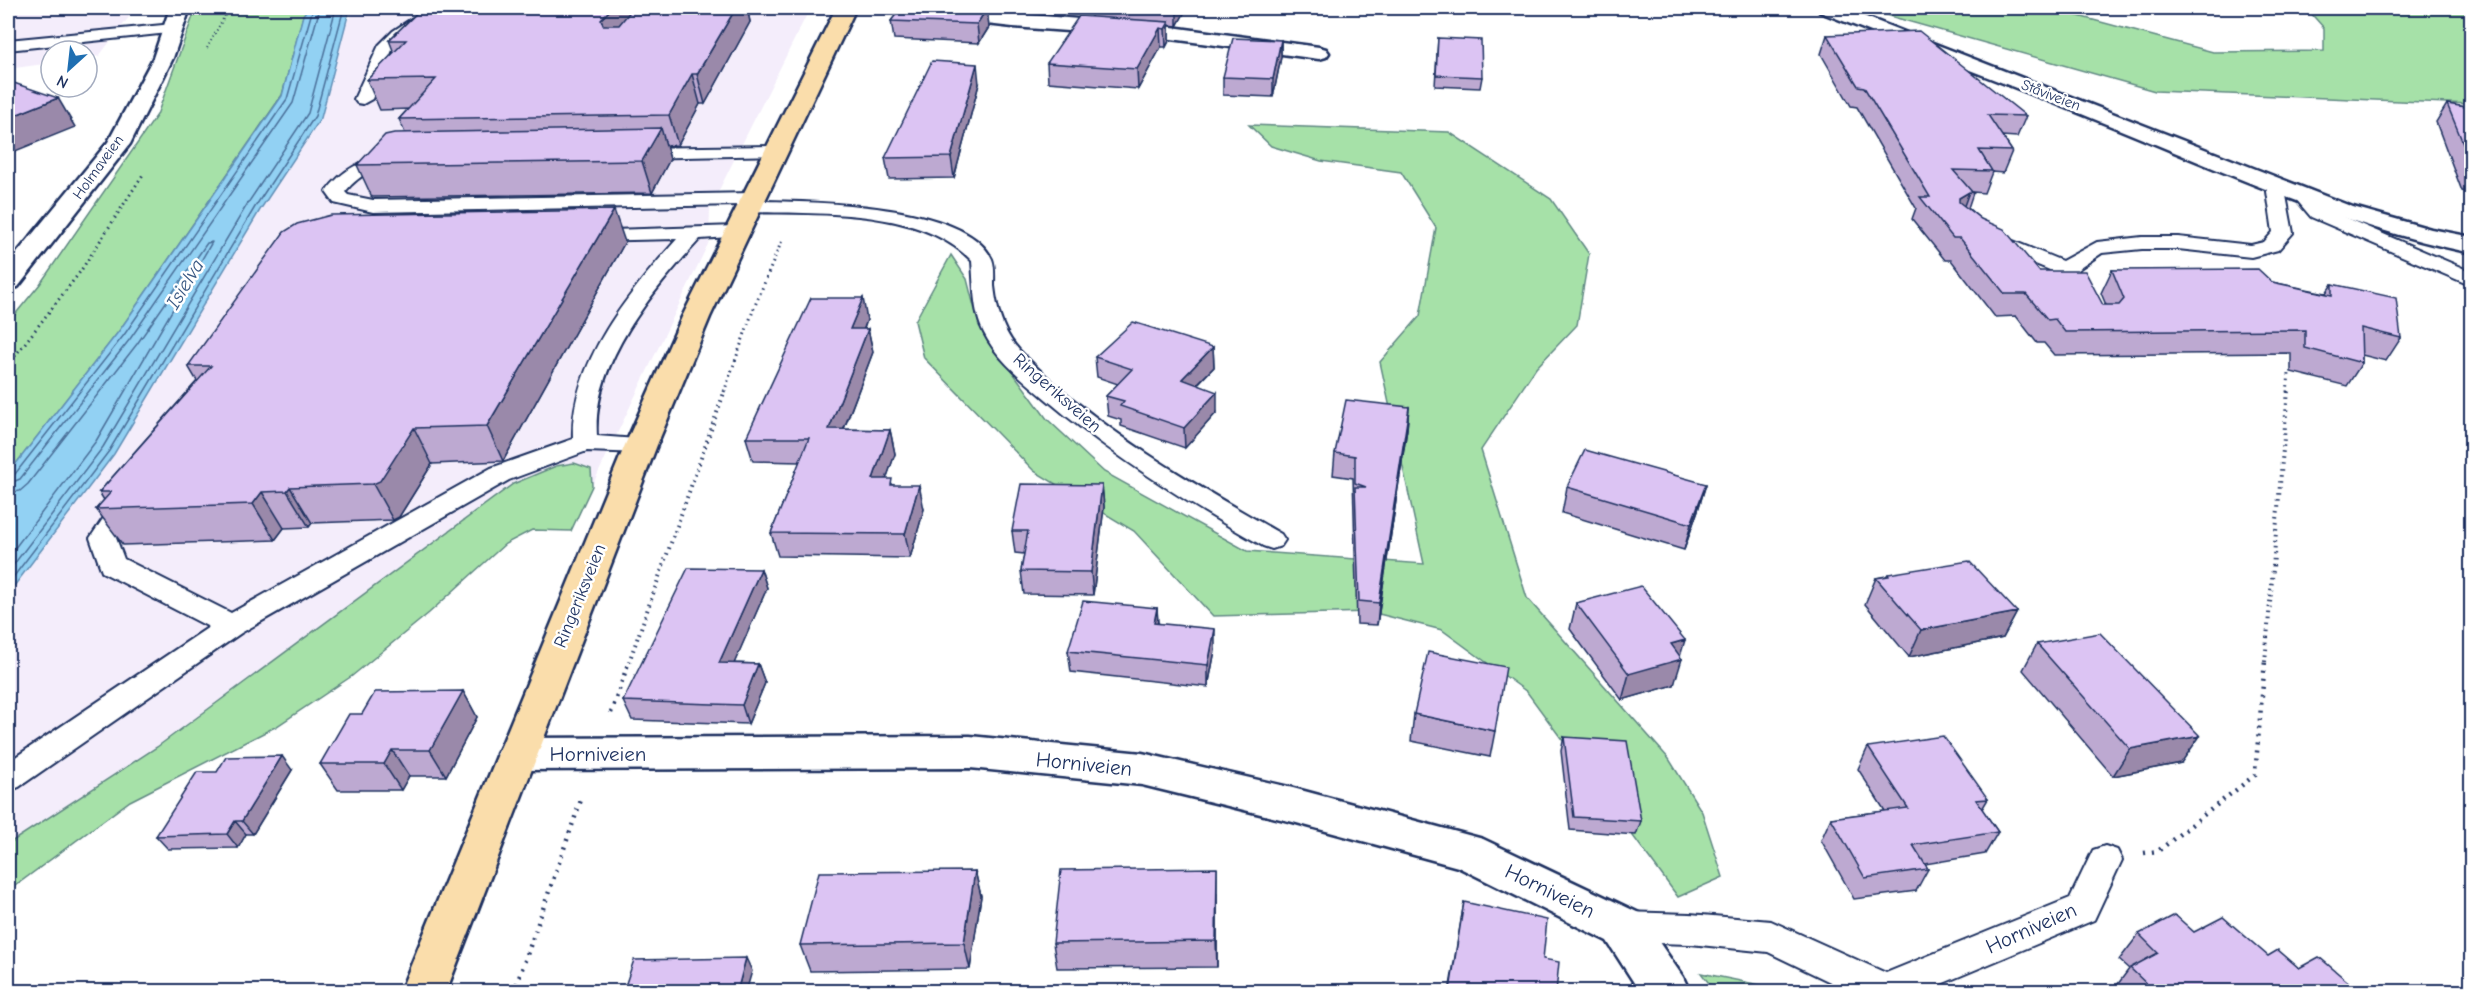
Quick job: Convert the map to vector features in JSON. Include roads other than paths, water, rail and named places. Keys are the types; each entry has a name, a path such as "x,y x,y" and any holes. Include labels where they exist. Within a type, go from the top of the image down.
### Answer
{"main road":[{"name":"Ringeriksveien","path":"423,992 641,445 696,317 846,8"}],"street":[{"path":"898,8 947,10 1013,21 1164,32 1319,53"},
{"name":"Ståviveien","path":"1827,8 2092,110 2305,198 2435,239 2472,245"},
{"name":"Holmaveien","path":"8,280 118,144 163,58 177,18"},
{"name":"Horniveien","path":"517,754 970,752 1142,769 1293,804 1468,852 1623,927"},
{"path":"1623,927 1667,992"}],"lane":[{"path":"363,99 385,48 399,34 437,8 449,8"},
{"path":"8,45 177,18"},
{"path":"621,153 776,151"},
{"path":"407,157 367,166 342,181 335,192 341,200 373,206 746,212"},
{"path":"2064,269 2097,248 2142,243 2178,243 2251,251 2271,246 2283,233 2275,185"},
{"name":"Ståviveien","path":"2305,198 2318,213 2472,280"},
{"name":"Ringeriksveien","path":"746,212 795,208 864,212 912,219 960,239 982,260 984,289 994,331 1018,363 1086,422 1164,477 1272,540"},
{"path":"568,235 693,234 746,212"},
{"path":"1972,228 2002,245 2064,269 2089,293"},
{"path":"585,443 585,404 620,327 670,259 693,234"},
{"path":"8,778 231,626 500,474 585,443 641,445"},
{"path":"142,479 103,538 112,565 231,626"},
{"name":"Horniveien","path":"1623,927 1690,929 1771,937 1885,990 2082,909 2105,860"}],"water":[{"name":"Isielva","path":"308,8 350,8 321,118 260,210 114,454 8,594 8,474 119,331 282,96 303,15"}]}
